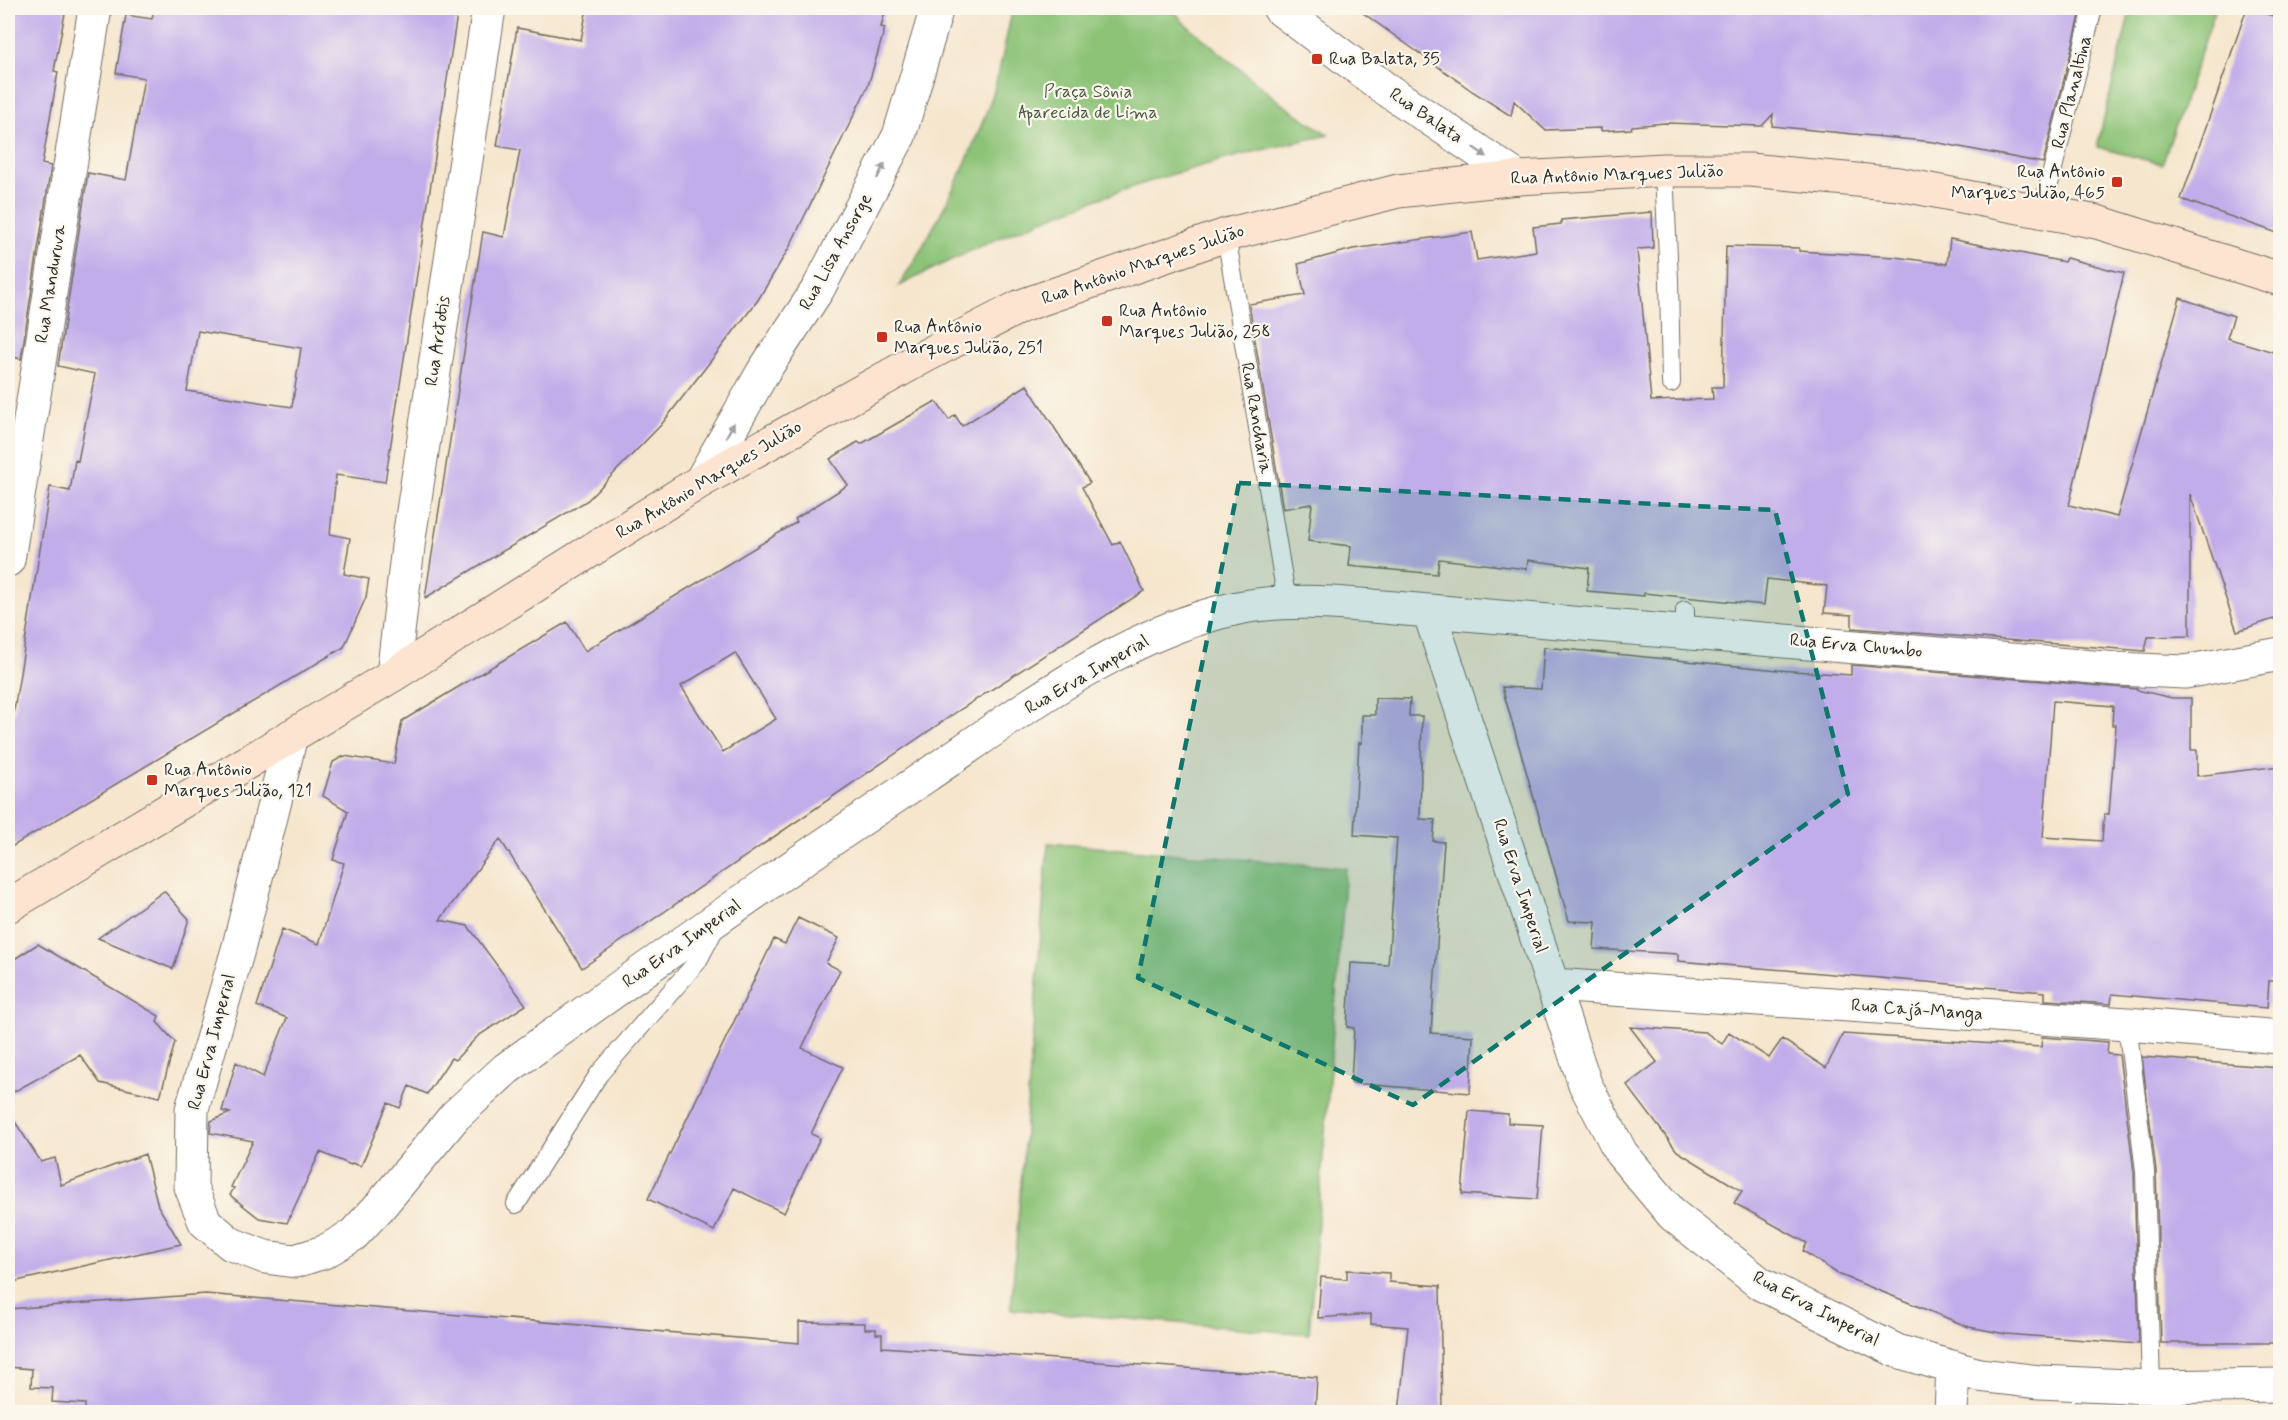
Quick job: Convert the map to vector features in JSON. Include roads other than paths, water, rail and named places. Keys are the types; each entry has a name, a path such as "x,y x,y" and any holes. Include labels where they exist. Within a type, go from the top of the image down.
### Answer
{"street":[{"name":"Rua Manduruva","path":"8,560 95,8"},
{"name":"Rua Arctotis","path":"393,675 408,538 489,8"},
{"name":"Rua Lisa Ansorge","path":"701,481 763,372 818,289 899,136 938,8"},
{"name":"Rua Balata","path":"1279,8 1383,87 1518,178"},
{"name":"Rua Antônio Marques Julião","path":"8,906 393,675 701,481 925,356 1021,306 1226,235 1398,190 1518,178 1664,170 1750,170 1899,184 2097,222 2280,279"},
{"name":"Rua Erva Imperial","path":"291,736 239,946 192,1110 191,1188 205,1222 231,1244 265,1257 295,1261 324,1252 352,1235 381,1205 455,1116 506,1069 721,916 1015,716 1128,647 1178,627 1237,609 1287,602 1429,611 1585,1084 1621,1153 1673,1215 1761,1284 1897,1351 1979,1375 2040,1382 2265,1395"},
{"name":"Rua Erva Chumbo","path":"1429,611 1685,621 2117,669 2185,672 2280,654"},
{"name":"Rua Cajá-Manga","path":"1552,985 2127,1024 2280,1037"},
{"path":"1951,1413 1953,1367"}],"lane":[{"name":"Rua Planaltina","path":"2042,212 2093,8"},
{"path":"1664,170 1671,383"},
{"name":"Rua Rancharia","path":"1226,235 1287,602"},
{"path":"516,1204 599,1074 697,962 721,916"},
{"path":"2127,1024 2145,1171 2151,1387"}],"place":[{"name":"Rua Balata, 35","path":"1317,59"},
{"name":"Rua Antônio Marques Julião, 465","path":"2117,182"},
{"name":"Rua Antônio Marques Julião, 258","path":"1107,321"},
{"name":"Rua Antônio Marques Julião, 251","path":"882,337"},
{"name":"Rua Antônio Marques Julião, 121","path":"152,780"}],"park label":[{"name":"Praça Sônia Aparecida de Lima","path":"1088,102"}]}
